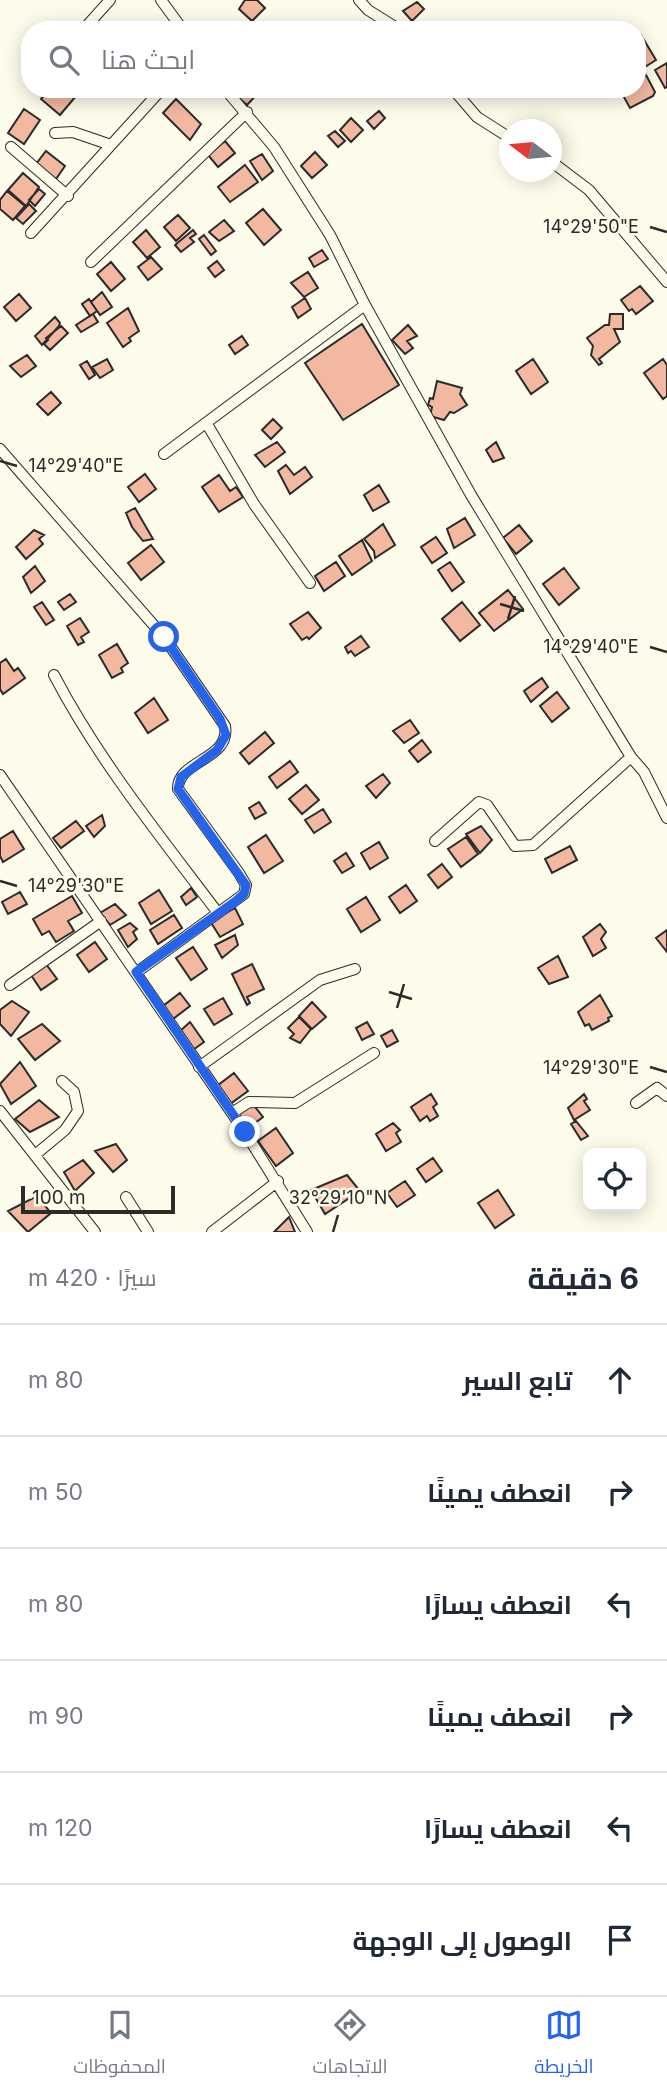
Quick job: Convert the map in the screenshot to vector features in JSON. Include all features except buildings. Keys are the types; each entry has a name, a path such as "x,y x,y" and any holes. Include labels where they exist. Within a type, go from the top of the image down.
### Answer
{"street":[{"path":"91,21 110,0"},
{"path":"161,0 176,21"},
{"path":"359,0 368,10 386,21"},
{"path":"31,233 68,196 154,98"},
{"path":"234,98 274,146 330,235 365,305 492,533 631,757 644,772 667,818"},
{"path":"461,98 477,117 499,131"},
{"path":"91,262 247,112"},
{"path":"55,133 73,132 111,145"},
{"path":"11,147 68,196"},
{"path":"562,171 597,198 667,282"},
{"path":"164,454 365,305"},
{"path":"207,424 254,504 310,583"},
{"path":"0,449 164,637 225,726 223,744 178,783 178,789 246,885 244,894 136,972"},
{"path":"54,676 80,723 122,785 218,913"},
{"path":"435,841 479,802 487,805 515,846 533,845 631,757"},
{"path":"0,775 278,1181 307,1232"},
{"path":"10,985 101,921"},
{"path":"199,1067 320,980 355,969"},
{"path":"232,1113 249,1102 295,1103 333,1076 374,1053"},
{"path":"35,1156 65,1130 78,1111 74,1092 62,1082"},
{"path":"636,1103 657,1088 667,1096"},
{"path":"0,1111 96,1232"},
{"path":"212,1232 278,1181"},
{"path":"126,1197 148,1232"}],"route":[{"path":"164,637 225,726 226,735 217,750 181,777 178,789 246,885 244,894 236,901 136,972 245,1132"}]}
